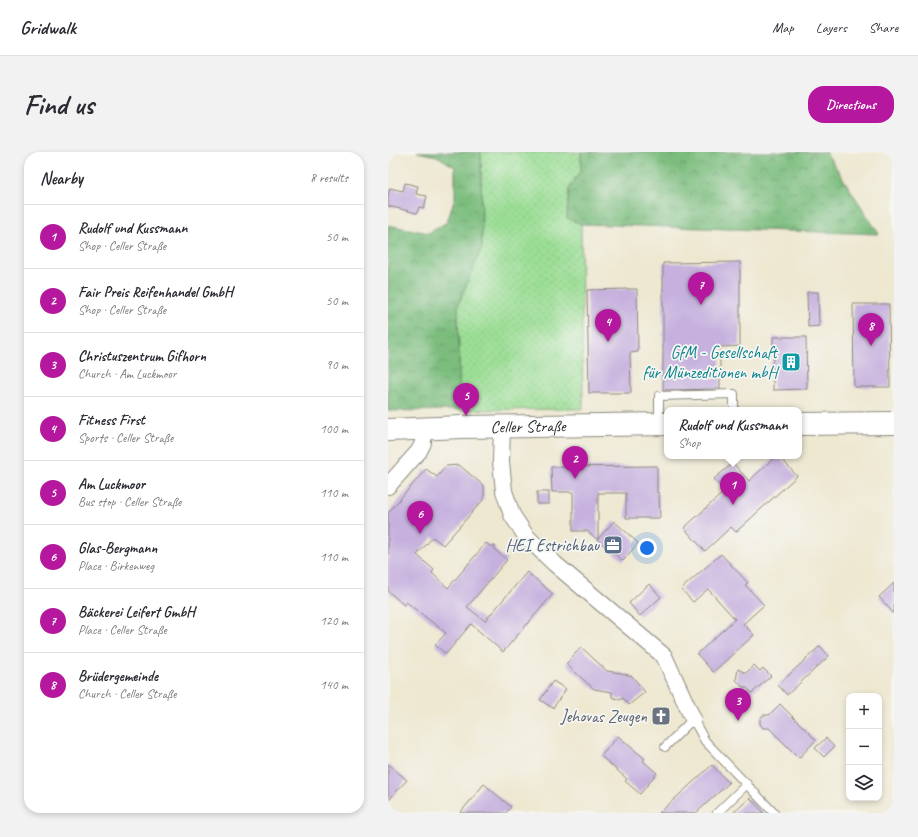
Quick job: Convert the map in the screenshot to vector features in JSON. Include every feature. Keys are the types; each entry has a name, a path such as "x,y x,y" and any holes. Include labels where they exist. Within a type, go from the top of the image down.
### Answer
{"street":[{"path":"802,424 894,423"},
{"name":"Celler Straße","path":"388,430 422,441 502,427 663,424"},
{"path":"502,427 501,462 504,491 512,515 526,536 554,564 664,656 693,720"},
{"path":"388,486 422,441"}],"lane":[{"path":"663,424 659,396 734,394 734,407"},
{"path":"665,747 693,720 705,741 774,813"},
{"path":"717,813 747,784"}],"green space":[{"path":"417,152 481,152 482,247 458,305 460,410 388,411 388,225 429,233 447,222 455,198 455,167 437,156"},
{"path":"481,152 581,152 581,170 569,189 567,217 581,224 583,409 460,410 458,305 482,247"},
{"path":"581,152 826,152 879,234 581,224 567,218 569,189 581,170"}],"building":[{"path":"405,183 418,186 416,194 427,196 424,208 419,207 417,213 388,206 388,195 390,188 403,191"},
{"path":"740,262 740,346 720,347 720,389 663,390 663,263"},
{"path":"637,289 638,352 630,353 631,393 589,393 587,290"},
{"path":"807,292 818,292 819,326 808,327"},
{"path":"853,304 889,304 890,387 854,387"},
{"name":"GfM - Gesellschaft für Münzeditionen mbH","path":"773,337 806,337 807,389 773,390 773,366 770,364 773,361"},
{"path":"773,459 782,459 797,476 736,532 731,527 705,551 684,528 725,491 714,479 733,463 749,481"},
{"path":"459,465 484,486 484,499 443,545 433,537 417,555 434,570 432,573 448,588 486,543 490,546 495,546 495,550 507,560 467,607 485,621 527,572 553,594 503,652 471,624 446,654 435,645 446,633 406,602 404,605 388,591 388,513 426,469 437,477 446,466"},
{"path":"657,466 657,493 659,493 660,518 626,518 626,493 598,493 598,539 614,521 638,543 623,561 587,531 573,531 573,492 552,492 551,467"},
{"path":"537,492 549,492 549,504 537,504"},
{"path":"721,554 748,583 745,585 764,605 743,624 754,635 713,672 697,654 735,619 708,589 693,602 681,589"},
{"path":"894,583 894,614 879,597"},
{"path":"649,584 661,597 640,616 629,603"},
{"path":"820,646 829,656 787,695 778,685"},
{"path":"581,647 607,671 632,676 645,692 629,705 623,698 620,700 612,697 612,692 594,689 566,664"},
{"path":"754,665 760,671 763,668 771,676 752,693 736,680 738,669 746,673"},
{"path":"553,681 566,689 553,708 540,700"},
{"path":"780,704 816,740 799,758 769,728 763,728 760,724 760,719 763,715 769,715"},
{"path":"618,736 645,759 643,761 657,773 640,794 625,781 627,779 601,756"},
{"path":"826,738 834,747 824,757 815,748"},
{"path":"388,764 407,780 388,801"},
{"path":"712,765 729,783 696,813 659,813"},
{"path":"484,784 511,807 506,813 460,813"},
{"path":"750,798 764,813 733,813"}],"place":[{"name":"Bäckerei Leifert GmbH","path":"701,305"},
{"name":"Fitness First","path":"608,342"},
{"name":"Brüdergemeinde","path":"871,346"},
{"name":"GfM - Gesellschaft für Münzeditionen mbH","path":"791,362"},
{"name":"Am Luckmoor","path":"466,416"},
{"name":"Fair Preis Reifenhandel GmbH","path":"575,479"},
{"name":"Rudolf und Kussmann","path":"733,505"},
{"name":"Glas-Bergmann","path":"420,534"},
{"name":"HEI Estrichbau","path":"613,545"},
{"name":"Jehovas Zeugen","path":"661,716"},
{"name":"Christuszentrum Gifhorn","path":"738,721"}]}
